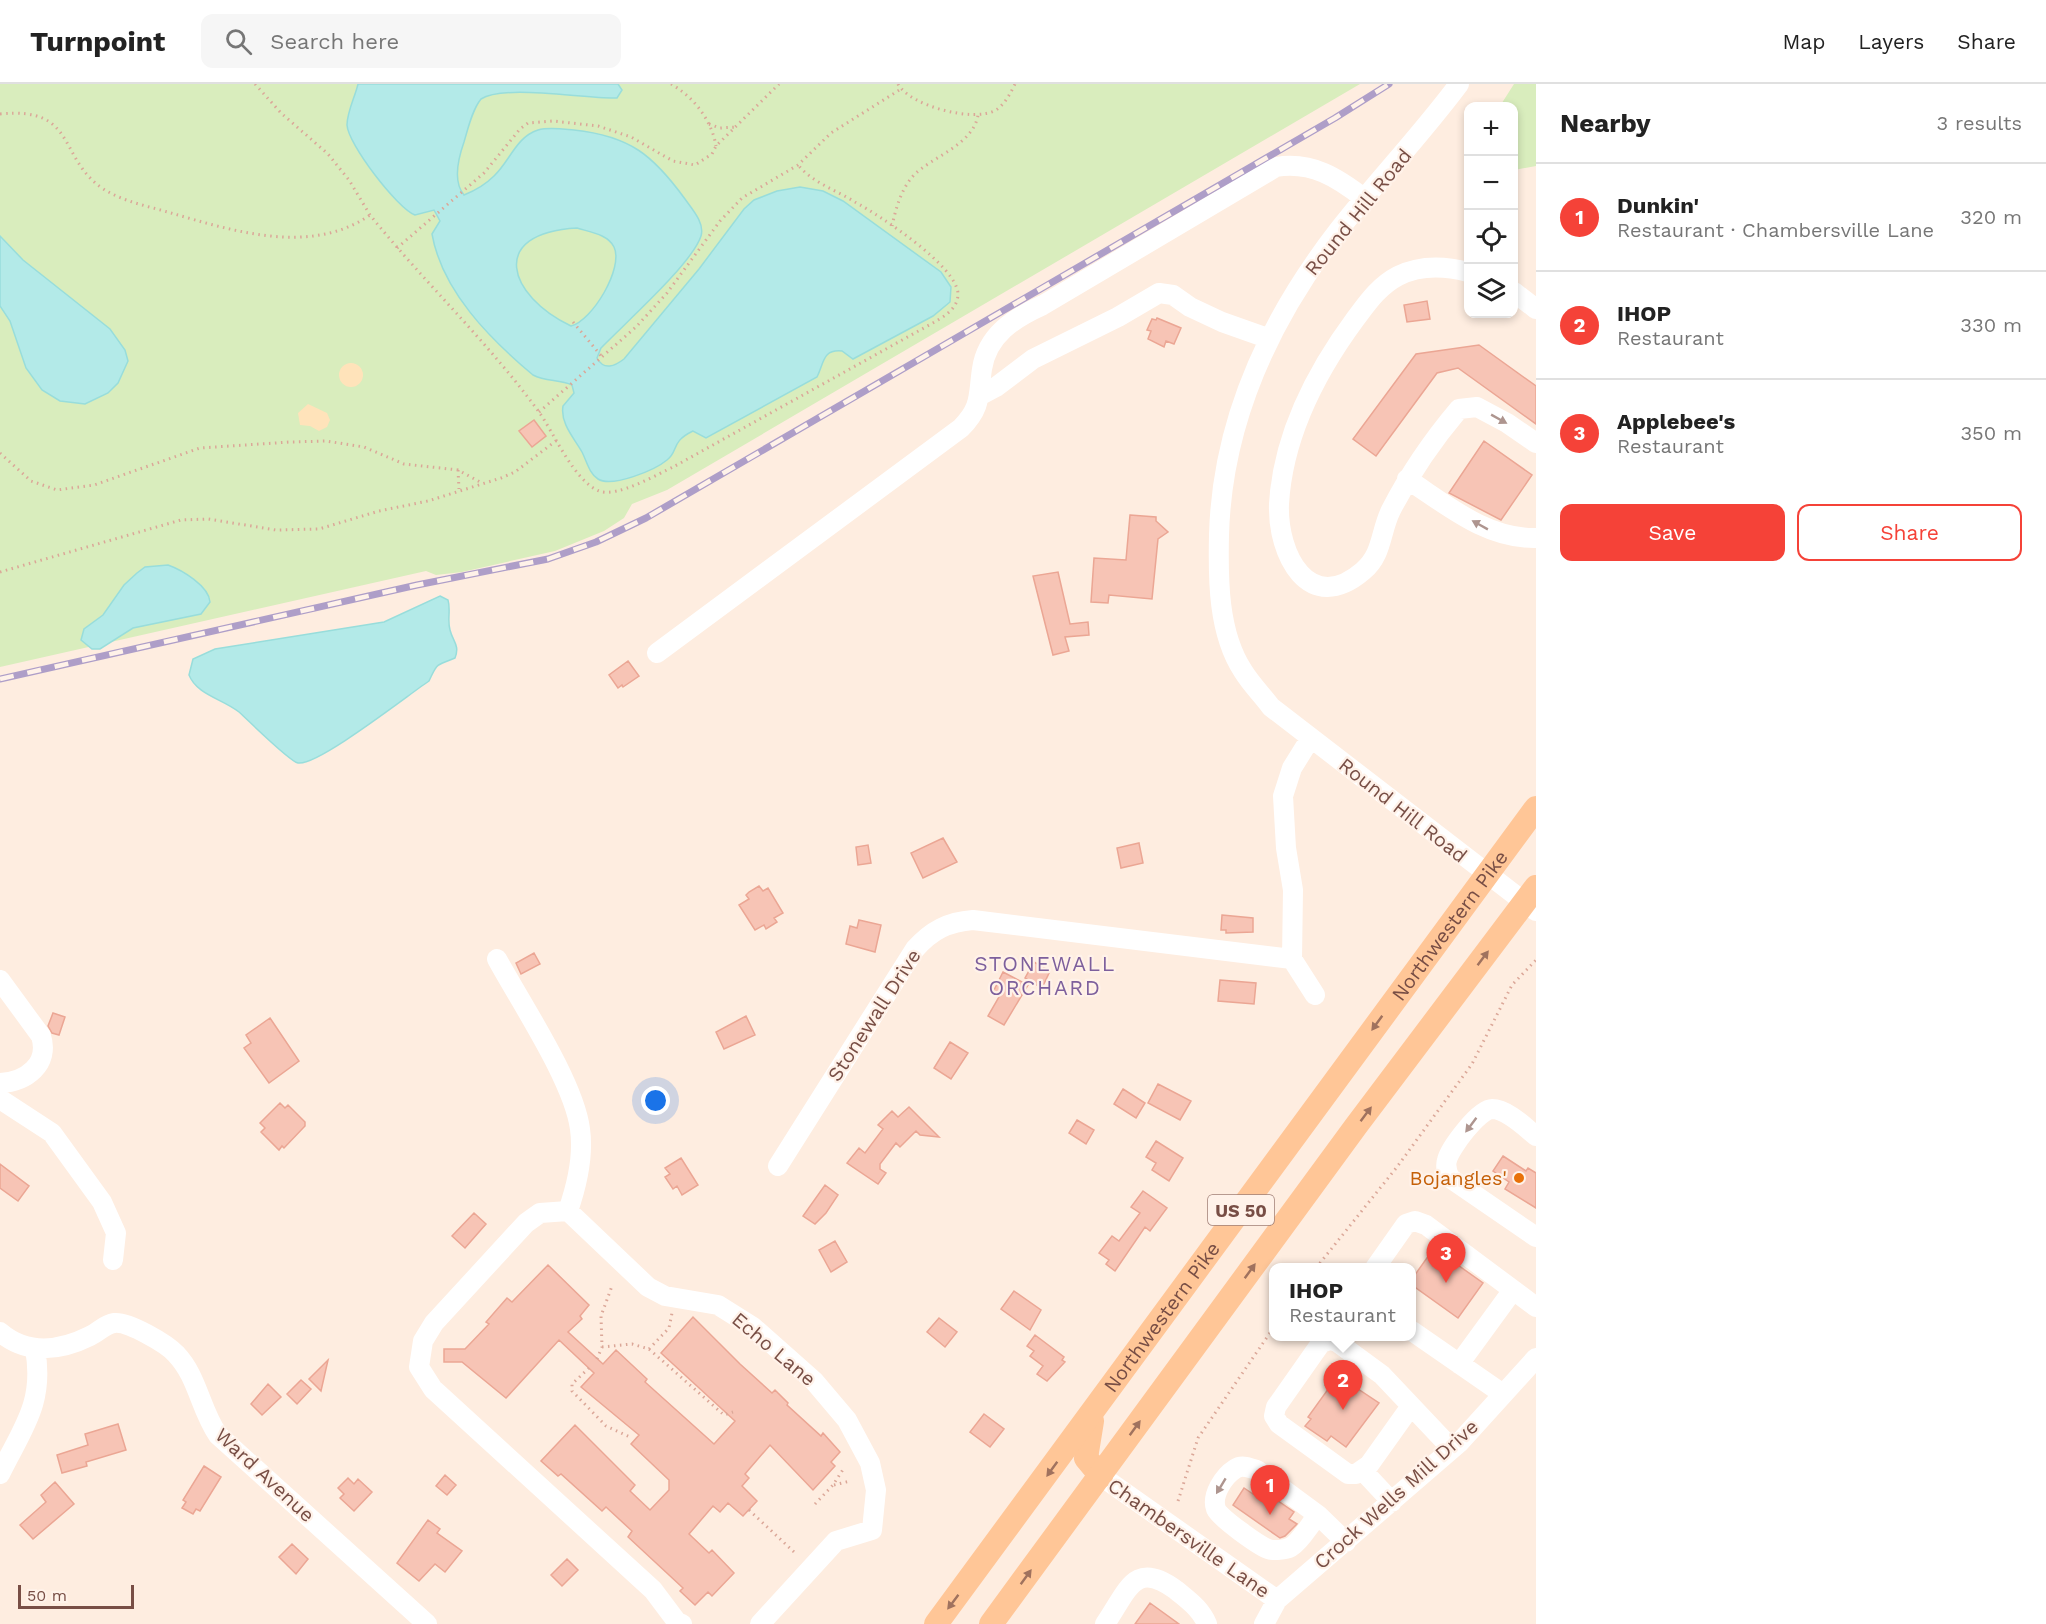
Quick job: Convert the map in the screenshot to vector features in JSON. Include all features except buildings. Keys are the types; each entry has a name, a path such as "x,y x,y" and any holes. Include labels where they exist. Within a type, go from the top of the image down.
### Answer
{"main road":[{"name":"Northwestern Pike","path":"936,1624 1536,808"},
{"name":"US 50","path":"991,1624 1356,1126 1532,900"},
{"path":"1094,1412 1085,1450 1089,1464 1101,1476"}],"street":[{"name":"Round Hill Road","path":"1459,84 1306,274 1270,339 1245,395 1224,476 1220,517 1221,598 1227,637 1242,670 1272,707 1310,739 1487,875 1532,900"},
{"path":"657,653 961,428 976,409 981,394 982,369 987,350 995,336 1007,325 1276,167 1300,165 1320,170 1344,182 1365,199"},
{"path":"1464,271 1435,267 1418,269 1387,283 1361,311 1318,375 1289,448 1279,505 1285,546 1301,578 1313,583 1340,584 1365,570 1382,545 1389,514 1407,479 1428,446 1459,409 1477,407 1507,423 1536,444"},
{"path":"981,394 996,387 1033,359 1118,317 1159,293 1173,295 1191,307 1222,322 1270,339"},
{"path":"1518,295 1536,309"},
{"path":"1407,479 1484,529 1520,539 1536,538"},
{"path":"1310,739 1292,768 1283,796 1286,848 1293,890 1292,959 1316,995"},
{"name":"Stonewall Drive","path":"778,1166 915,949 926,937 942,926 973,920 1292,959"},
{"path":"496,959 559,1070 580,1128 582,1152 575,1191 568,1211 540,1213 526,1223 434,1323 423,1341 419,1367 433,1389 653,1590 678,1623"},
{"path":"0,980 41,1036 44,1046 40,1064 31,1073 20,1080 0,1083"},
{"path":"0,1099 52,1133 102,1202 116,1233 113,1260"},
{"path":"1536,1136 1502,1112 1493,1109 1483,1112 1448,1156 1446,1168 1450,1178 1536,1237"},
{"name":"Echo Lane","path":"568,1211 648,1287 665,1296 718,1305 753,1327 814,1381 847,1420 870,1463 876,1490 872,1530 836,1541 760,1624"},
{"path":"1379,1263 1406,1224 1415,1221 1426,1225 1536,1307"},
{"path":"1459,1364 1513,1290"},
{"name":"Ward Avenue","path":"35,1349 55,1348 75,1343 105,1326 119,1323 150,1336 174,1351 187,1367 207,1420 218,1435 427,1624"},
{"path":"1416,1334 1503,1394"},
{"path":"0,1474 35,1404 39,1369 35,1349 3,1341"},
{"path":"1327,1341 1321,1343 1276,1407 1274,1416 1279,1424 1348,1474 1363,1471 1411,1406"},
{"path":"1334,1341 1382,1375 1452,1449"},
{"name":"Crock Wells Mill Drive","path":"1277,1600 1452,1449 1536,1358"},
{"path":"1318,1515 1291,1547 1279,1550 1268,1549 1221,1516 1216,1507 1216,1494 1224,1479 1236,1468 1247,1466 1257,1470 1318,1515 1346,1542"},
{"path":"1363,1471 1392,1502"},
{"name":"Chambersville Lane","path":"1101,1476 1277,1600"},
{"path":"1105,1624 1133,1584 1142,1577 1150,1575 1161,1579 1194,1604 1202,1613 1207,1624"},
{"path":"1264,1624 1277,1600"}],"path":[{"path":"255,84 281,113 328,154 370,215 538,412 584,481 598,490 615,491 652,478 945,316 956,302 957,288 954,279 938,263 892,226 858,203 809,177 798,165"},
{"path":"672,84 690,99 709,124 716,146"},
{"path":"397,248 492,165 520,129 540,121 598,126 615,130 683,164 695,165 704,161 716,146 779,84"},
{"path":"898,84 901,89 916,99 943,110 978,115 988,113 1002,105 1015,84"},
{"path":"538,412 603,358 667,293 720,221 742,198 798,165 831,133 901,89"},
{"path":"0,114 22,113 49,121 63,134 89,177 111,194 234,232 280,236 331,233 356,225 370,215"},
{"path":"892,226 899,198 913,176 970,132 978,115"},
{"path":"709,124 720,128 737,127"},
{"path":"573,322 603,358"},
{"path":"0,572 181,520 208,519 264,529 307,531 428,501 515,472 557,440"},
{"path":"0,453 31,481 48,488 66,490 94,485 200,448 233,444 308,441 347,443 364,447 404,464 458,470 482,483"},
{"path":"458,470 459,489"},
{"path":"1320,1263 1397,1167 1472,1064 1512,985 1536,960"},
{"path":"597,1359 602,1347 601,1316 612,1286"},
{"path":"649,1349 669,1328 672,1311"},
{"path":"1178,1501 1198,1438 1269,1334"},
{"path":"602,1347 632,1344 649,1349 724,1415 734,1412"},
{"path":"589,1368 572,1384 572,1391 606,1426 630,1437"},
{"path":"815,1504 833,1485 844,1468"},
{"path":"833,1485 850,1481"},
{"path":"749,1510 794,1552"}],"green space":[{"path":"0,84 1360,84 667,490 632,504 624,518 604,531 555,551 462,572 436,575 426,571 0,667"},
{"path":"1514,84 1536,84 1536,166 1518,169 1518,102 1503,102"}],"sand":[{"path":"351,363 360,366 363,375 360,384 351,387 342,384 339,375 342,366"},
{"path":"308,404 327,413 330,420 327,427 319,431 310,426 300,425 298,413"}],"water":[{"path":"358,84 618,84 622,90 617,98 525,92 492,95 481,99 471,120 458,170 459,184 464,195 491,179 530,133 556,128 574,130 610,137 638,150 662,170 685,199 700,221 701,236 685,262 601,348 597,358 603,365 617,364 624,359 699,269 744,209 754,200 777,191 800,187 823,191 843,201 941,272 951,287 950,302 933,316 853,359 842,351 831,352 825,358 817,377 706,438 693,431 681,439 671,457 661,464 623,480 598,479 590,470 564,418 563,406 574,393 572,385 533,375 485,330 457,294 437,255 432,234 440,221 434,210 415,215 407,210 364,160 349,134 347,125","holes":["577,228 607,239 614,247 616,256 614,268 604,292 588,315 571,326 549,313 533,299 521,283 517,268 519,253 529,241 548,232"]},
{"path":"0,236 23,260 110,329 125,350 128,361 118,383 108,393 85,404 60,401 42,390 26,368 10,321 0,306"},
{"path":"168,565 187,575 205,590 210,602 201,614 133,628 100,649 92,649 81,640 84,629 103,615 124,585 137,573 145,567"},
{"path":"440,596 448,600 449,626 456,647 455,658 439,665 429,681 363,728 309,761 298,763 293,761 233,707 204,692 189,675 193,659 215,649 384,622"}],"railway":[{"path":"0,679 417,585 548,559 596,542 646,518 1335,118 1389,84"}],"place":[{"name":"Bojangles'","path":"1519,1178"},
{"name":"Applebee's","path":"1446,1283"},
{"name":"IHOP","path":"1343,1410"},
{"name":"Dunkin'","path":"1270,1515"}],"district":[{"name":"STONEWALL ORCHARD","path":"1045,975"}]}
